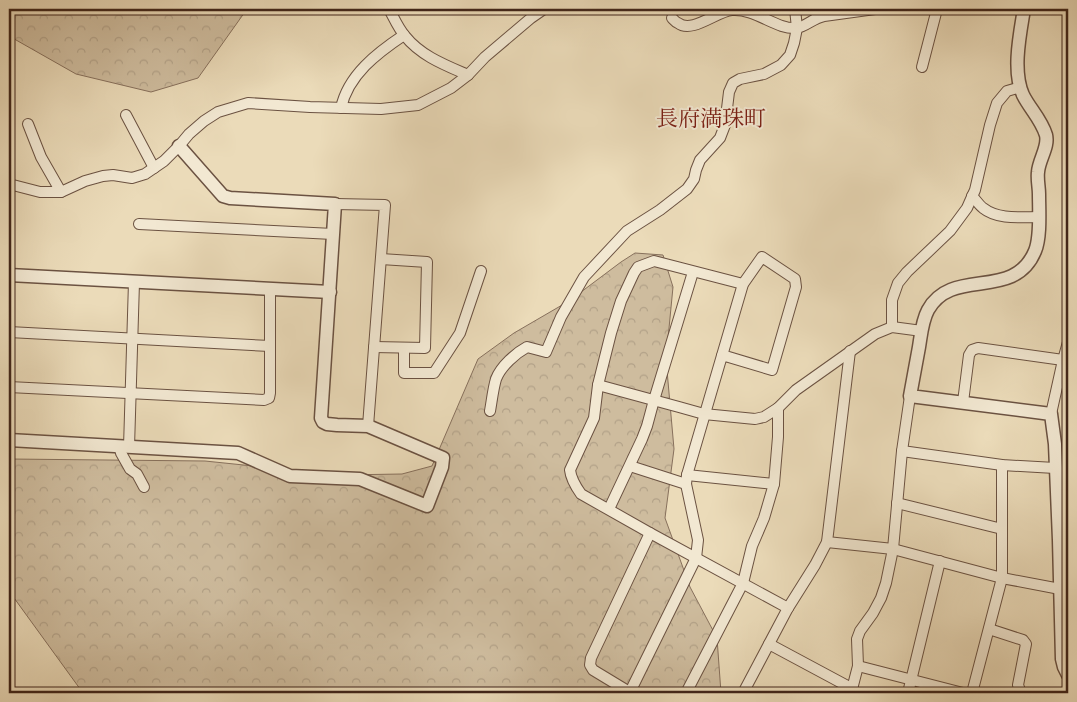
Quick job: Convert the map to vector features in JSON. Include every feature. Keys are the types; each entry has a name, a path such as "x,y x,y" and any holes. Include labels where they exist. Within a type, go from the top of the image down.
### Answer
{"street":[{"path":"388,9 404,35 421,52 468,75"},
{"path":"9,184 40,192 61,192 85,181 103,176 113,175 132,178 145,174 164,161 204,121 218,112 248,103 382,109 418,104 451,88 468,75 485,57 544,9"},
{"path":"490,411 497,377 506,365 520,351 527,347 546,352 561,317 584,277 627,231 660,210 686,189 694,179 700,160 720,138 725,125 729,92 733,82 764,74 781,65 790,55 797,28 795,9"},
{"path":"672,18 678,24 691,26 730,10 740,10 758,15 789,28 797,28 824,16 875,9"},
{"path":"922,67 937,9"},
{"path":"769,644 852,691 858,666 857,639 881,598 893,549 902,452 910,396 927,311 944,293 953,288 1012,277 1019,273 1029,262 1036,249 1039,217 1037,173 1047,140 1036,114 1024,96 1018,72 1018,52 1024,9"},
{"path":"341,108 345,94 352,81 362,69 382,50 404,35"},
{"path":"892,327 892,300 898,283 906,272 950,232 967,208 975,190 997,103 1007,91 1021,87"},
{"path":"126,115 154,168"},
{"path":"28,124 41,157 61,192"},
{"path":"180,146 223,196 335,204 385,205 368,426"},
{"path":"972,196 984,209 996,214 1010,217 1039,217"},
{"path":"9,440 238,454 290,476 360,479 428,506 442,467 443,458 368,426 327,424 321,418 335,204"},
{"path":"139,224 333,234"},
{"path":"650,533 591,658 590,665 593,670 630,693 696,558 698,540 686,480 704,414 743,284 762,257 796,279 796,287 772,370 722,355"},
{"path":"374,347 425,348 427,262 380,259"},
{"path":"743,284 654,261 638,267 621,301 611,333 598,386 594,418 570,470 571,476 582,494 788,608"},
{"path":"404,348 404,373 434,373 460,333 481,271"},
{"path":"610,509 647,426 693,272"},
{"path":"9,275 330,292"},
{"path":"134,282 130,392 124,447 121,453 130,469 137,474 144,487"},
{"path":"9,387 264,400 269,398 270,393 270,288"},
{"path":"598,386 704,414 755,419 764,417 778,408 796,390 875,334 892,327 922,331"},
{"path":"9,332 270,346"},
{"path":"1068,342 1051,414 1055,444 1062,659 1068,674"},
{"path":"963,402 969,355 972,350 978,348 1063,360"},
{"path":"743,693 788,608 827,542 850,351"},
{"path":"910,396 1051,414"},
{"path":"686,693 742,583 752,546 764,518 774,484 778,437 778,408"},
{"path":"902,452 1002,464 1055,468"},
{"path":"972,693 1002,578 1002,464"},
{"path":"630,466 686,480 774,484"},
{"path":"897,503 1002,529"},
{"path":"827,542 893,549 1002,578 1060,589"},
{"path":"908,693 940,561"},
{"path":"989,629 1023,640 1026,644 1018,685 1021,693"},
{"path":"858,666 962,693"}],"green space":[{"path":"9,9 247,9 198,78 151,92 76,74 9,36"},
{"path":"635,253 663,255 673,287 666,359 674,449 665,518 690,587 717,638 721,693 83,693 9,591 9,459 205,461 340,475 402,474 432,466 478,359 514,333 569,301"}],"district":[{"name":"長府満珠町","path":"711,119"}]}
